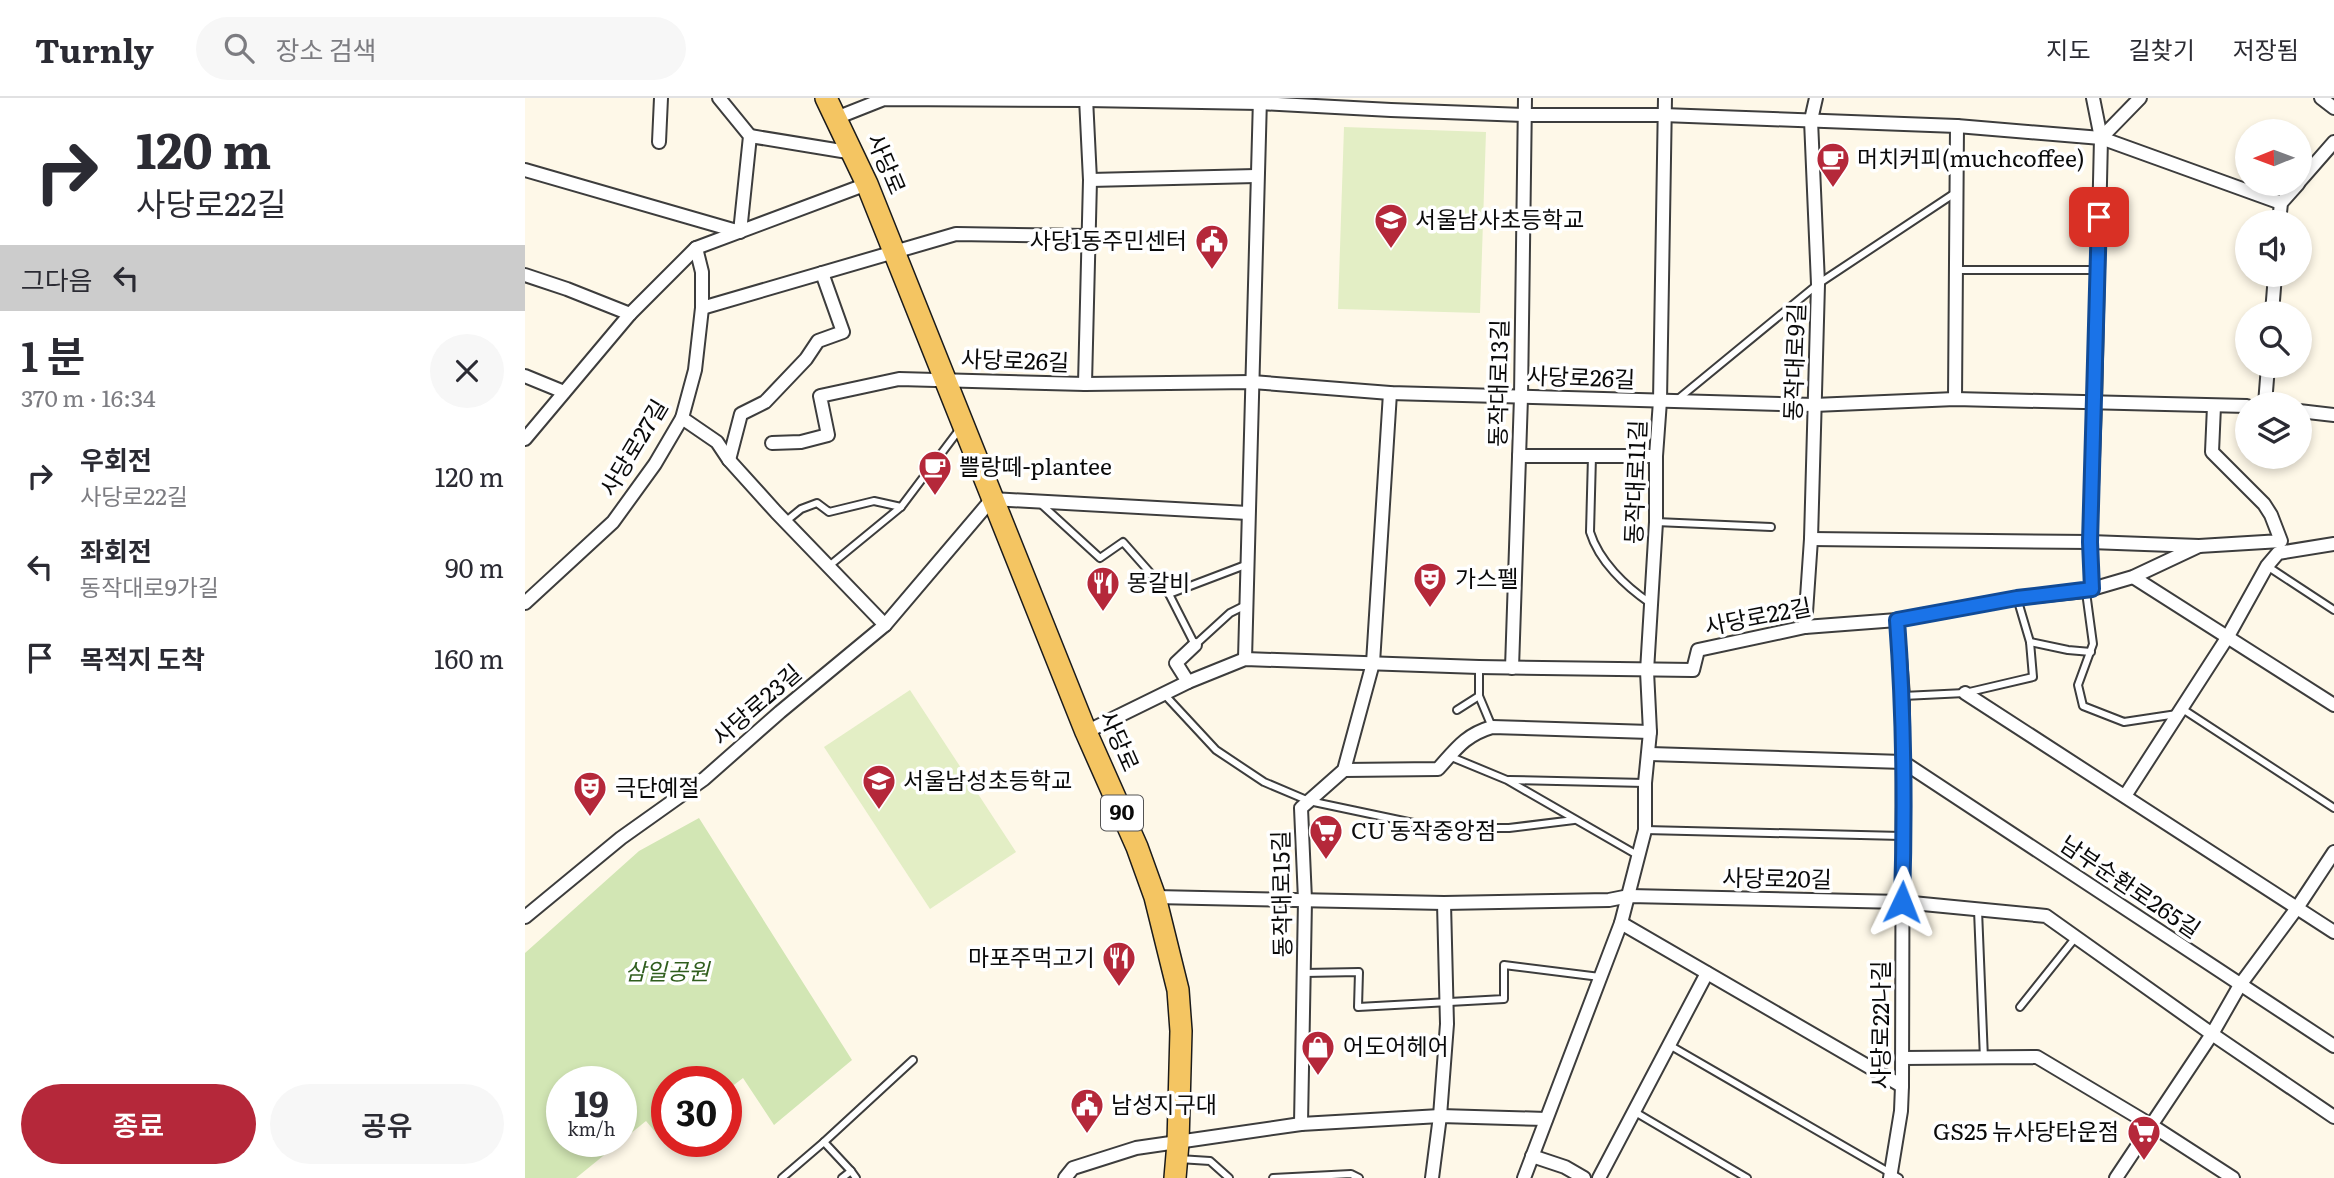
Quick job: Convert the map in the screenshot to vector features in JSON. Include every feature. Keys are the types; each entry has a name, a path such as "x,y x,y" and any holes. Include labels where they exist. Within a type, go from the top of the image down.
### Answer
{"main road":[{"name":"사당로","path":"826,98 867,184 1086,732 1137,847 1155,897 1178,990 1181,1031 1177,1167"}],"street":[{"path":"659,142 661,98"},
{"path":"719,98 750,136 854,153"},
{"name":"동작대로13길","path":"1512,668 1521,397 1525,98"},
{"name":"동작대로11길","path":"1524,1178 1621,923 1645,830 1645,783 1650,754 1647,671 1660,401 1665,98"},
{"name":"동작대로9길","path":"1805,627 1811,539 1818,284 1811,120 1816,98"},
{"path":"2089,590 2101,138 2093,98"},
{"path":"2101,138 2140,98"},
{"path":"2321,98 2334,108"},
{"path":"836,118 884,99 1259,100 1392,104 1524,115 1663,114 1957,126 2101,138 2281,204"},
{"path":"1085,384 1090,180 1086,99"},
{"path":"1245,659 1259,100"},
{"path":"1955,399 1957,126"},
{"path":"740,232 750,136"},
{"path":"2312,168 2334,142"},
{"path":"525,170 740,232"},
{"path":"1090,180 1256,176"},
{"path":"525,439 630,314 696,248 867,184"},
{"path":"2280,210 2281,204 2288,196"},
{"path":"702,308 956,234 1088,236"},
{"name":"사당로27길","path":"525,603 613,522 655,464 682,418 695,370 702,308 702,272 696,248"},
{"path":"729,460 741,414 765,402 806,359 818,341 843,332 822,273"},
{"path":"525,275 630,314"},
{"path":"525,376 564,392"},
{"path":"772,443 801,442 828,435 820,396 899,379 947,380"},
{"name":"사당로26길","path":"947,380 1085,384 1252,383 1390,393 1814,405 1955,399 2235,406"},
{"path":"1390,393 1373,663 1344,770 1438,769 1459,744 1476,732 1492,727 1650,732"},
{"path":"1811,539 2199,546 2281,541 2264,504 2212,452 2214,405"},
{"path":"2312,412 2334,415"},
{"path":"682,418 717,442 729,460 785,522 885,625"},
{"path":"1518,456 1656,456"},
{"path":"992,499 1248,513"},
{"name":"사당로23길","path":"525,917 621,838 704,779 885,625 992,499"},
{"path":"2125,796 2227,638 2267,566 2278,553 2334,544"},
{"name":"사당로22길","path":"1086,732 1188,682 1245,659 1512,668 1693,670 1697,650 1805,627 1897,620 2017,598 2089,590 2133,577 2199,546"},
{"path":"2133,577 2334,705"},
{"name":"사당로22나길","path":"1893,1176 1902,1086 1904,836 1903,696 1897,620"},
{"path":"1188,682 1176,663 1195,645"},
{"path":"1965,693 2334,932"},
{"path":"1650,754 1903,762"},
{"name":"남부순환로265길","path":"1903,762 2334,1046"},
{"name":"동작대로15길","path":"1301,1124 1305,900 1301,808 1344,770"},
{"path":"2116,1178 2212,1034 2240,985 2297,908 2334,852"},
{"name":"사당로20길","path":"1155,897 1444,903 1609,900 1629,897 1902,902 2046,916 2334,1117"},
{"path":"1432,1178 1447,1024 1444,903"},
{"path":"1621,923 1902,1086"},
{"path":"1599,1178 1707,973"},
{"path":"1902,1058 2037,1057 2233,1178"},
{"path":"1065,1178 1073,1168 1136,1148 1177,1167 1301,1124 1440,1116 1546,1119"},
{"path":"1532,1156 1565,1167 1584,1178"}],"lane":[{"path":"1675,401 1818,284 1957,192"},
{"path":"1956,271 2098,270"},
{"path":"828,566 901,507 964,423"},
{"path":"1592,456 1590,532 1593,544 1636,593 1651,604"},
{"path":"785,522 801,509 817,503 829,512 874,501 901,507"},
{"path":"1040,503 1100,558 1123,542 1169,594 1195,645 1230,613 1246,605"},
{"path":"1656,522 1771,527"},
{"path":"1169,594 1248,564"},
{"path":"2267,566 2334,610"},
{"path":"2089,590 2094,644 2078,685 2084,706 2124,722 2179,711 2334,808"},
{"path":"1903,696 1965,693 2033,677 2029,642 2017,598"},
{"path":"2029,642 2091,652"},
{"path":"1479,667 1479,696 1492,727"},
{"path":"1164,694 1216,750 1264,782 1309,802 1437,828 1509,828 1574,820"},
{"path":"1457,710 1479,696"},
{"path":"1449,756 1507,780 1639,856"},
{"path":"1507,780 1645,783"},
{"path":"1645,830 1904,836"},
{"path":"1978,910 1984,1059"},
{"path":"2020,1007 2076,937"},
{"path":"1304,973 1359,972 1358,1007 1504,999 1504,965 1600,977"},
{"path":"1671,1045 1893,1176"},
{"path":"782,1178 913,1060"},
{"path":"1635,1112 1747,1178"},
{"path":"824,1142 856,1178"},
{"path":"1177,1167 1210,1161 1229,1178"},
{"path":"842,1178 851,1171"},
{"path":"1273,1178 1351,1174 1359,1178"}],"green space":[{"path":"1344,127 1486,132 1480,313 1338,309"},
{"path":"910,690 1016,852 930,909 824,747"},
{"name":"삼일공원","path":"699,818 852,1060 774,1125 742,1079 742,1066 651,1066 651,1127 646,1121 637,1128 637,1066 546,1066 546,1157 602,1157 576,1178 525,1178 525,953 639,851"}],"place":[{"name":"머치커피(muchcoffee)","path":"1833,189"},
{"name":"서울남사초등학교","path":"1391,250"},
{"name":"사당1동주민센터","path":"1212,271"},
{"name":"쁠랑떼-plantee","path":"935,497"},
{"name":"가스펠","path":"1430,609"},
{"name":"몽갈비","path":"1103,613"},
{"name":"서울남성초등학교","path":"879,811"},
{"name":"극단예절","path":"590,818"},
{"name":"CU 동작중앙점","path":"1326,861"},
{"name":"마포주먹고기","path":"1119,988"},
{"name":"어도어헤어","path":"1318,1077"},
{"name":"남성지구대","path":"1087,1135"},
{"name":"GS25 뉴사당타운점","path":"2144,1162"}],"route":[{"path":"1902,902 1903,696 1897,620 2017,598 2092,589 2090,542 2099,217"}]}
